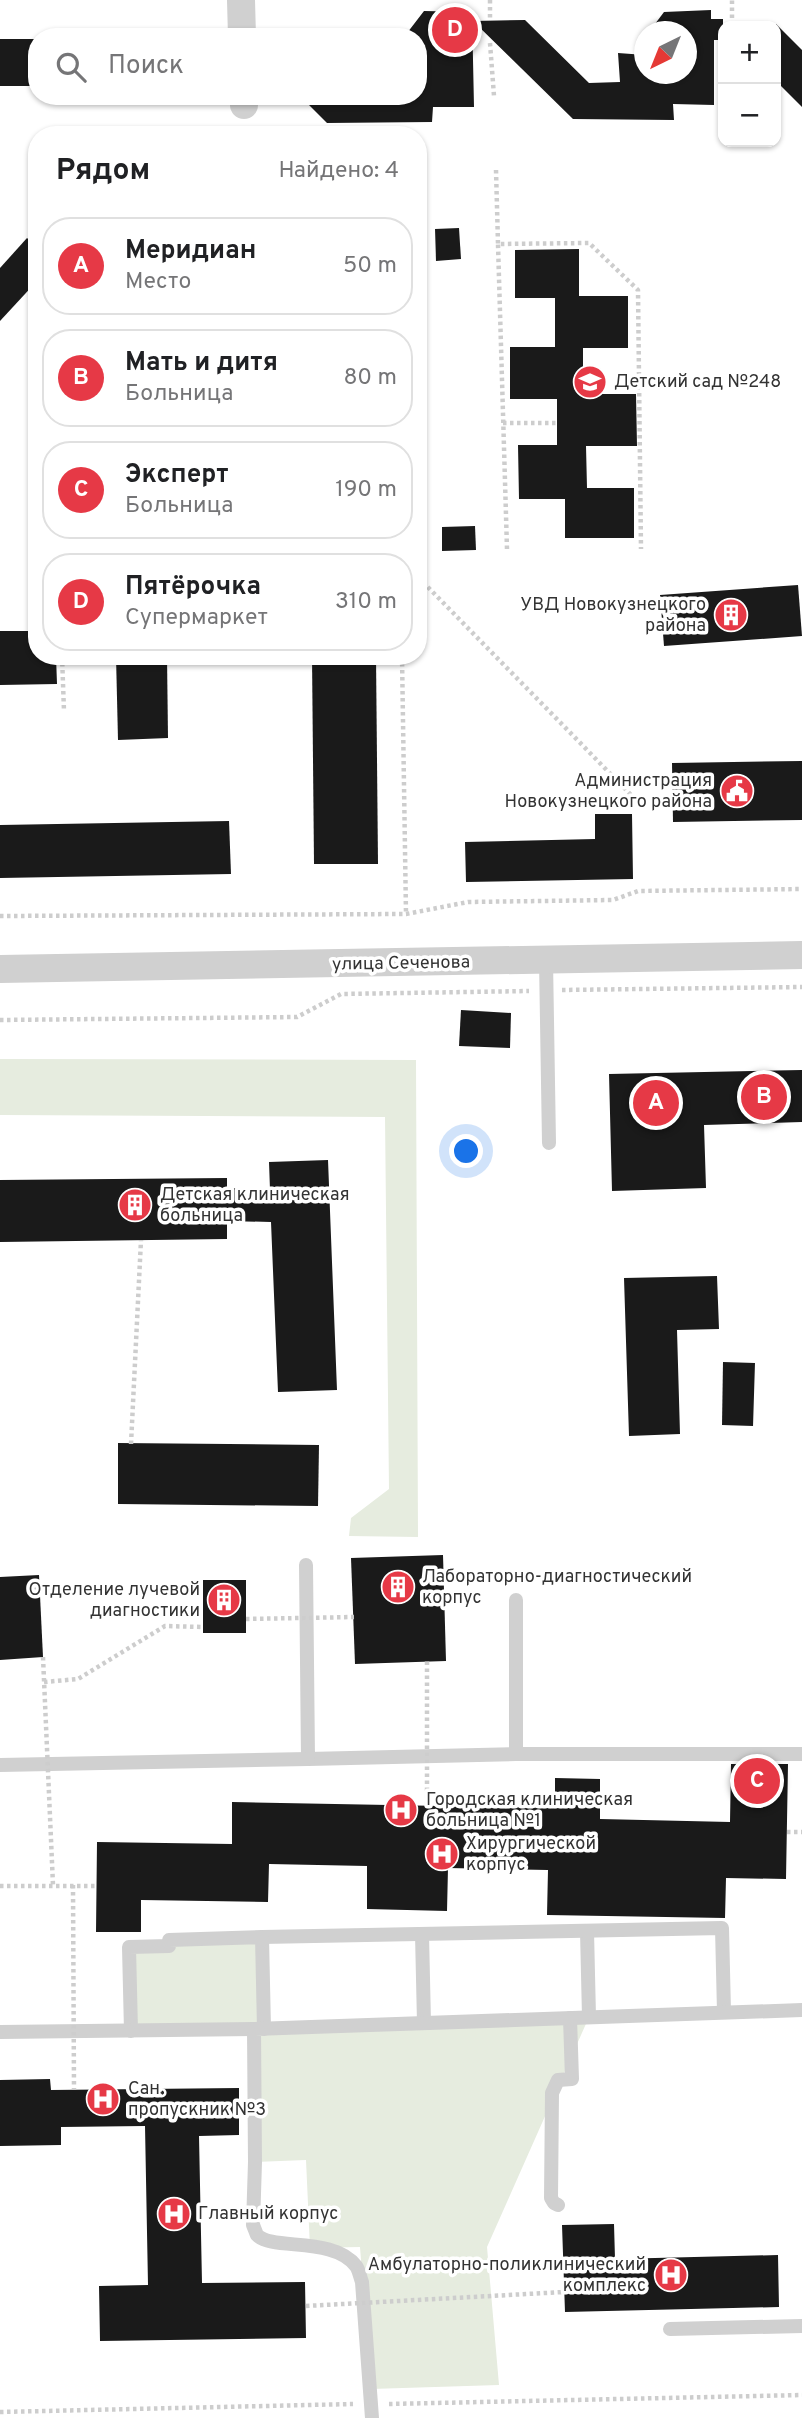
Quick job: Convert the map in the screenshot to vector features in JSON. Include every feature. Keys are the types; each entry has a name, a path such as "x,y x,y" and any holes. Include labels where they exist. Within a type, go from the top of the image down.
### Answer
{"street":[{"path":"241,0 242,28"},
{"name":"улица Сеченова","path":"0,969 802,956"}],"lane":[{"path":"546,960 549,1143"},
{"path":"306,1565 308,1759"},
{"path":"516,1600 516,1754"},
{"path":"0,1765 516,1754 802,1754"},
{"path":"131,2031 129,1947 169,1946 169,1940 262,1937 722,1928 724,2012"},
{"path":"587,1931 589,2017"},
{"path":"422,1934 424,2023"},
{"path":"262,1937 253,2225 257,2235 265,2240 322,2247 341,2255 355,2266 362,2282 372,2411"},
{"path":"0,2032 259,2029 802,2010"},
{"path":"558,2205 551,2198 552,2093 558,2080 572,2079 570,2018"},
{"path":"670,2329 802,2326"}],"path":[{"path":"489,0 490,20"},
{"path":"732,0 732,18"},
{"path":"490,43 494,96"},
{"path":"496,170 507,550"},
{"path":"498,244 589,243 638,290 640,549"},
{"path":"503,423 557,423"},
{"path":"427,586 635,799"},
{"path":"62,665 64,711"},
{"path":"402,665 405,914"},
{"path":"0,916 405,914 468,902 613,900 638,891 802,889"},
{"path":"0,1020 297,1017 341,993 802,987"},
{"path":"131,1444 141,1240"},
{"path":"246,1619 354,1616"},
{"path":"44,1682 78,1679 165,1626 203,1627"},
{"path":"43,1657 53,1885"},
{"path":"427,1805 428,1661"},
{"path":"787,1832 802,1832"},
{"path":"73,1885 74,2090"},
{"path":"0,1886 97,1886"},
{"path":"306,2306 564,2292"},
{"path":"0,2412 372,2411 802,2395"}],"shaded area":[{"path":"0,1059 416,1060 418,1537 349,1536 351,1518 389,1489 385,1117 0,1115"},
{"path":"262,1937 264,2028 589,2017 487,2247 499,2385 371,2389 360,2247 310,2248 306,2160 255,2162 254,2029 131,2031 129,1947"}],"building":[{"path":"711,10 711,19 723,19 718,21 718,40 714,40 714,105 673,104 674,120 573,119 473,21 525,20 589,83 620,82 618,53 634,54 634,84 697,84 697,21 657,21 664,12"},
{"path":"424,11 472,12 474,107 433,107 432,122 327,123 309,105 427,105 427,28 411,28"},
{"path":"781,29 802,50 802,107 781,86"},
{"path":"0,39 28,39 28,86 0,86"},
{"path":"459,228 461,259 436,261 435,229"},
{"path":"28,239 28,291 0,321 0,268"},
{"name":"Детский сад №248","path":"579,249 579,296 628,296 628,348 583,348 583,394 636,394 637,446 586,446 587,488 634,488 634,538 565,538 565,499 519,499 518,445 557,445 557,399 510,399 510,347 555,347 555,298 515,298 515,250"},
{"path":"475,526 476,550 442,551 442,527"},
{"name":"УВД Новокузнецкого района","path":"798,585 802,636 664,646 660,595"},
{"path":"0,631 28,631 28,665 56,665 57,684 0,685"},
{"path":"116,665 167,665 168,738 118,740"},
{"path":"312,665 376,665 378,864 314,864"},
{"name":"Администрация Новокузнецкого района","path":"802,761 802,820 673,822 672,763"},
{"path":"595,814 632,814 633,879 466,882 465,842 595,839"},
{"path":"229,821 231,874 0,878 0,825"},
{"path":"461,1010 511,1013 510,1048 459,1046"},
{"path":"802,1070 802,1122 704,1125 706,1188 612,1191 609,1074"},
{"path":"328,1160 337,1390 278,1392 271,1222 227,1221 227,1239 0,1242 0,1180 227,1178 227,1188 270,1190 269,1162"},
{"path":"717,1276 719,1329 677,1330 680,1434 629,1436 624,1278"},
{"path":"723,1362 755,1363 753,1426 722,1425"},
{"path":"118,1443 319,1445 318,1506 118,1504"},
{"name":"Лабораторно-диагностический корпус","path":"443,1555 446,1661 355,1664 351,1558"},
{"path":"39,1575 43,1657 0,1660 0,1577"},
{"name":"Отделение лучевой диагностики","path":"203,1580 246,1580 246,1633 203,1633"},
{"name":"Хирургической корпус","path":"731,1764 788,1764 786,1879 726,1878 725,1918 547,1915 548,1870 448,1868 447,1911 367,1909 367,1866 269,1864 268,1902 141,1900 141,1932 96,1932 97,1842 232,1844 232,1802 555,1808 555,1778 600,1779 600,1819 730,1822"},
{"name":"Главный корпус","path":"50,2079 51,2090 239,2088 239,2135 199,2136 202,2283 305,2282 306,2338 100,2341 99,2286 148,2285 145,2126 61,2127 61,2145 0,2146 0,2080"},
{"name":"Амбулаторно-поликлинический комплекс","path":"614,2224 615,2259 778,2255 779,2307 565,2312 562,2225"}],"place":[{"name":"Пятёрочка","path":"455,30"},
{"name":"Детский сад №248","path":"590,382"},
{"name":"УВД Новокузнецкого района","path":"731,615"},
{"name":"Администрация Новокузнецкого района","path":"737,791"},
{"name":"Мать и дитя","path":"764,1097"},
{"name":"Меридиан","path":"656,1103"},
{"name":"Детская клиническая больница","path":"135,1205"},
{"name":"Лабораторно-диагностический корпус","path":"398,1587"},
{"name":"Отделение лучевой диагностики","path":"224,1600"},
{"name":"Эксперт","path":"757,1781"},
{"name":"Городская клиническая больница №1","path":"401,1810"},
{"name":"Хирургической корпус","path":"442,1854"},
{"name":"Сан. пропускник №3","path":"103,2099"},
{"name":"Главный корпус","path":"174,2214"},
{"name":"Амбулаторно-поликлинический комплекс","path":"671,2275"}]}
